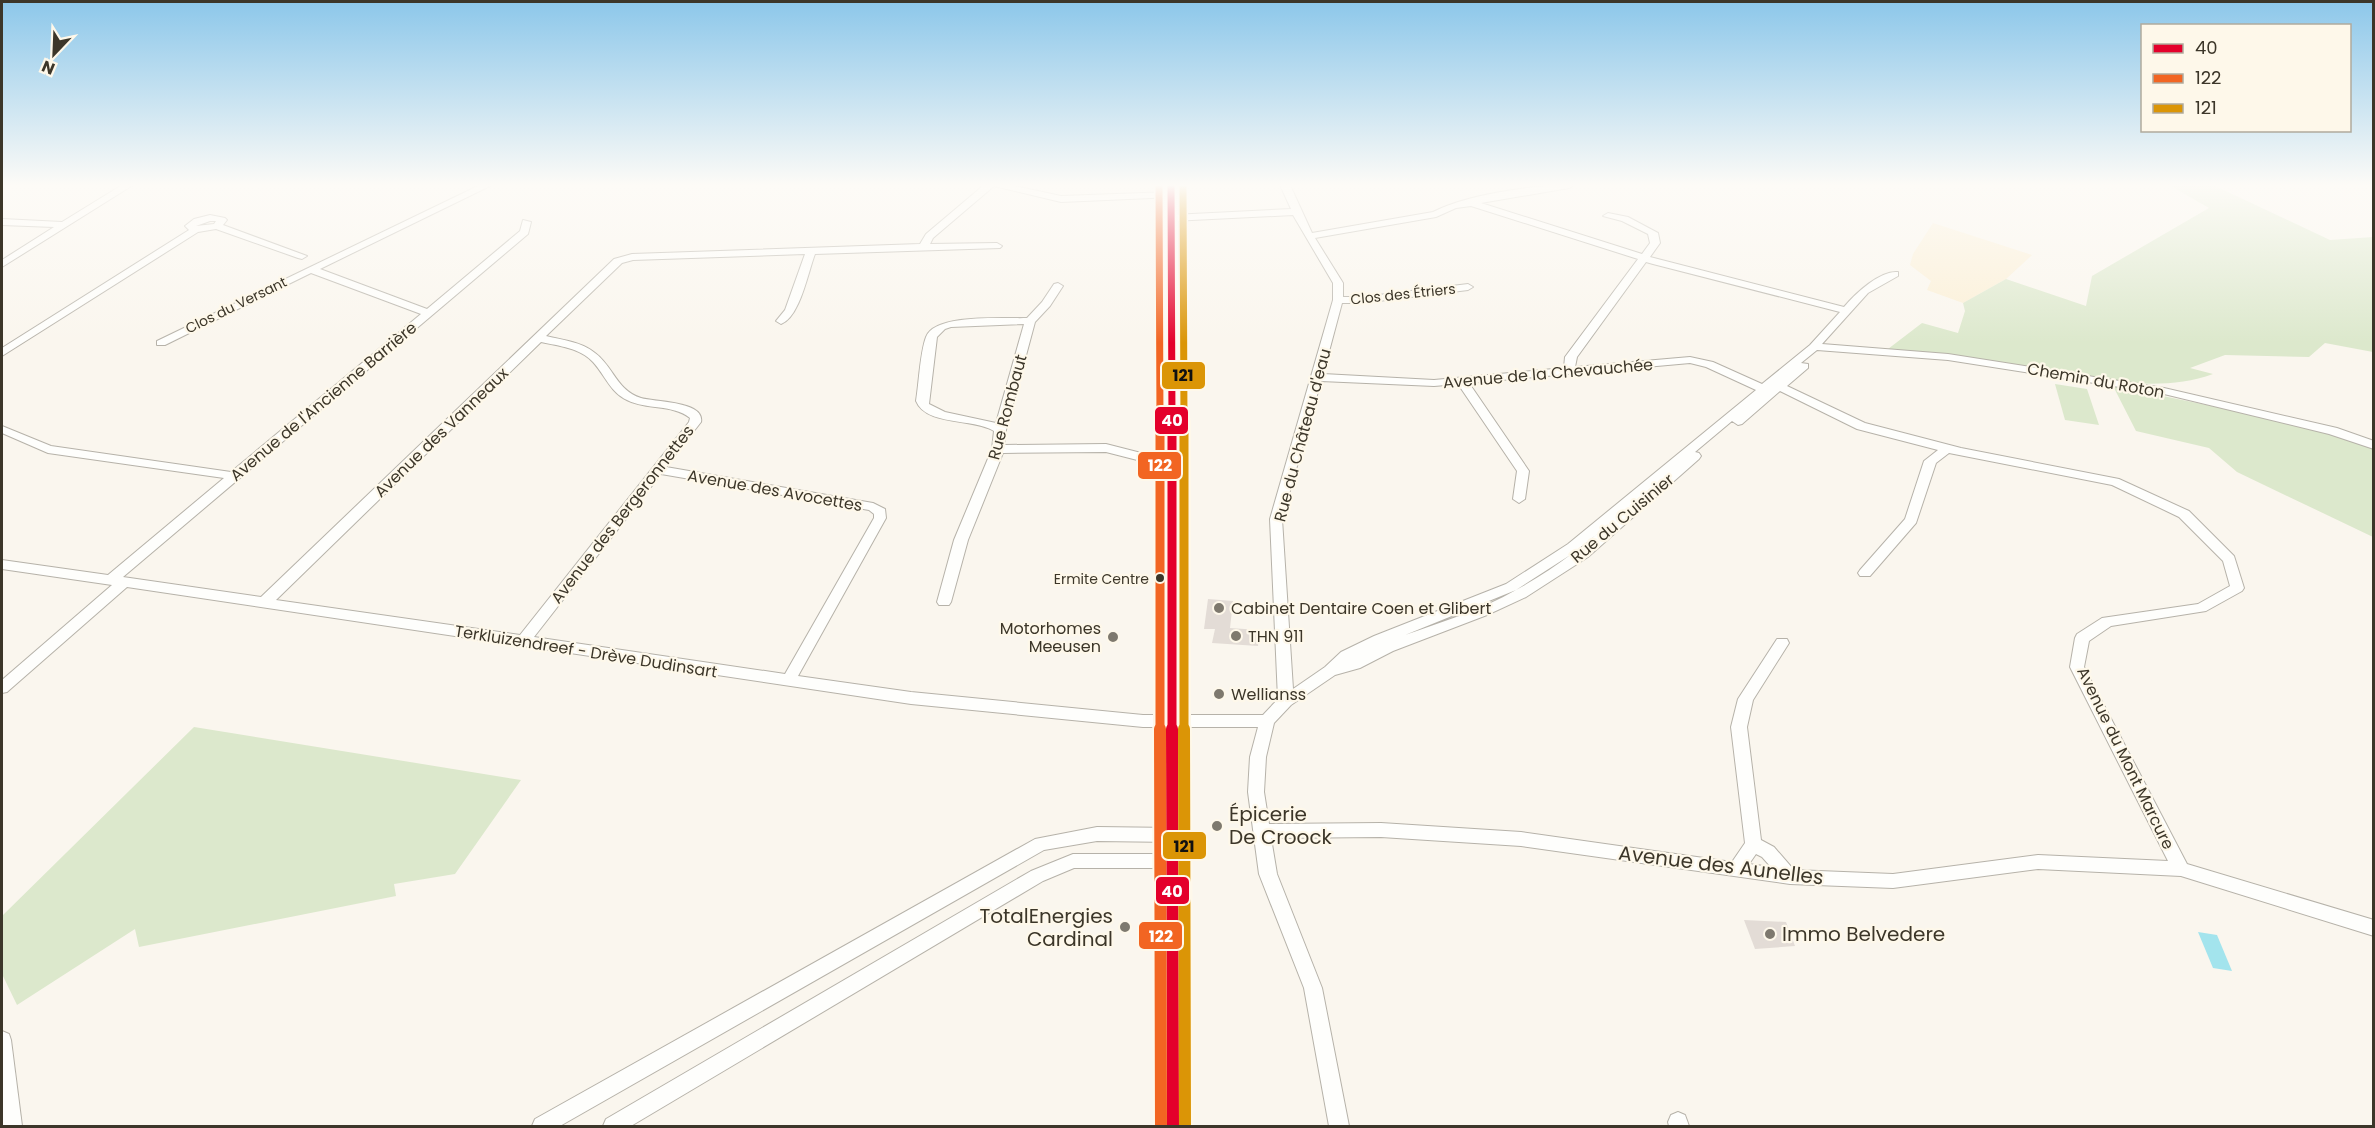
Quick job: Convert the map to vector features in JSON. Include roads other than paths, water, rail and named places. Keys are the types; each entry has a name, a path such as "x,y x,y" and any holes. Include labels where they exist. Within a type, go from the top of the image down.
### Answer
{"main road":[{"path":"1172,238 1173,1126"}],"street":[{"path":"2,264 45,238"},
{"path":"2,353 183,238"},
{"path":"250,238 302,256 295,263 316,266 376,238"},
{"path":"428,313 518,238"},
{"path":"923,247 928,238"},
{"name":"Rue du Château d'eau","path":"1286,701 1276,519 1338,300 1338,283 1311,238"},
{"path":"1580,238 1642,257 1845,310"},
{"path":"1569,371 1571,357 1642,257 1655,243 1654,238"},
{"path":"781,321 790,311 810,253 997,246"},
{"name":"Avenue des Vanneaux","path":"264,603 618,261 632,257 810,253"},
{"name":"Avenue de l'Ancienne Barrière","path":"2,688 233,476 428,313 316,266"},
{"name":"Clos du Versant","path":"161,343 316,266"},
{"name":"Rue du Cuisinier","path":"1267,721 1286,701 1330,671 1355,664 1388,647 1482,612 1521,594 1583,554 1814,347 1864,291 1894,274"},
{"name":"Rue Rombaut","path":"944,602 961,540 998,449 1000,430 1030,321 1058,286"},
{"name":"Clos des Étriers","path":"1338,300 1371,300 1468,287"},
{"path":"1000,430 993,424 930,411 924,406 922,401 932,336 941,327 950,324 1030,321"},
{"name":"Avenue des Bergeronnettes","path":"523,641 695,422 694,413 629,397 609,381 595,359 567,345 539,338"},
{"name":"Chemin du Roton","path":"1814,347 1948,357 2164,391 2333,431 2373,445"},
{"name":"Avenue de la Chevauchée","path":"1317,376 1434,383 1462,382 1690,360 1709,364 1771,387"},
{"path":"1462,382 1523,471 1519,499"},
{"name":"Avenue du Mont Marcure","path":"1771,387 1861,426 1945,448 2115,482 2184,514 2229,559 2237,588 2201,608 2107,622 2082,638 2078,667 2181,869 2373,928"},
{"path":"2,429 48,449 233,476"},
{"path":"1914,441 1930,462"},
{"path":"998,449 1106,448 1149,459 1173,459"},
{"path":"1865,573 1911,520 1930,462 1943,453 1945,448"},
{"name":"Avenue des Avocettes","path":"657,469 873,507 880,512 880,518 788,681"},
{"name":"Terkluizendreef - Drève Dudinsart","path":"2,564 911,698 1172,722 1267,721"},
{"path":"1739,871 1741,861 1753,844 1739,728 1746,699 1782,643"},
{"path":"1267,721 1257,769 1256,792 1268,874 1313,988 1339,1126"},
{"name":"Avenue des Aunelles","path":"1261,831 1381,830 1521,839 1790,877 1893,881 2038,862 2181,869"},
{"path":"542,1126 1041,844 1097,834 1174,835"},
{"path":"1753,844 1768,852 1790,877"},
{"path":"613,1126 1037,876 1073,861 1174,861"},
{"path":"2,1040 12,1126"}],"water":[{"path":"2198,932 2217,935 2232,971 2213,968"}],"place":[{"name":"Ermite Centre","path":"1160,578"},
{"name":"Cabinet Dentaire Coen et Glibert","path":"1219,608"},
{"name":"THN 911","path":"1236,636"},
{"name":"Motorhomes Meeusen","path":"1113,637"},
{"name":"Wellianss","path":"1219,694"},
{"name":"Épicerie De Croock","path":"1217,826"},
{"name":"TotalEnergies Cardinal","path":"1125,927"},
{"name":"Immo Belvedere","path":"1770,934"}]}
